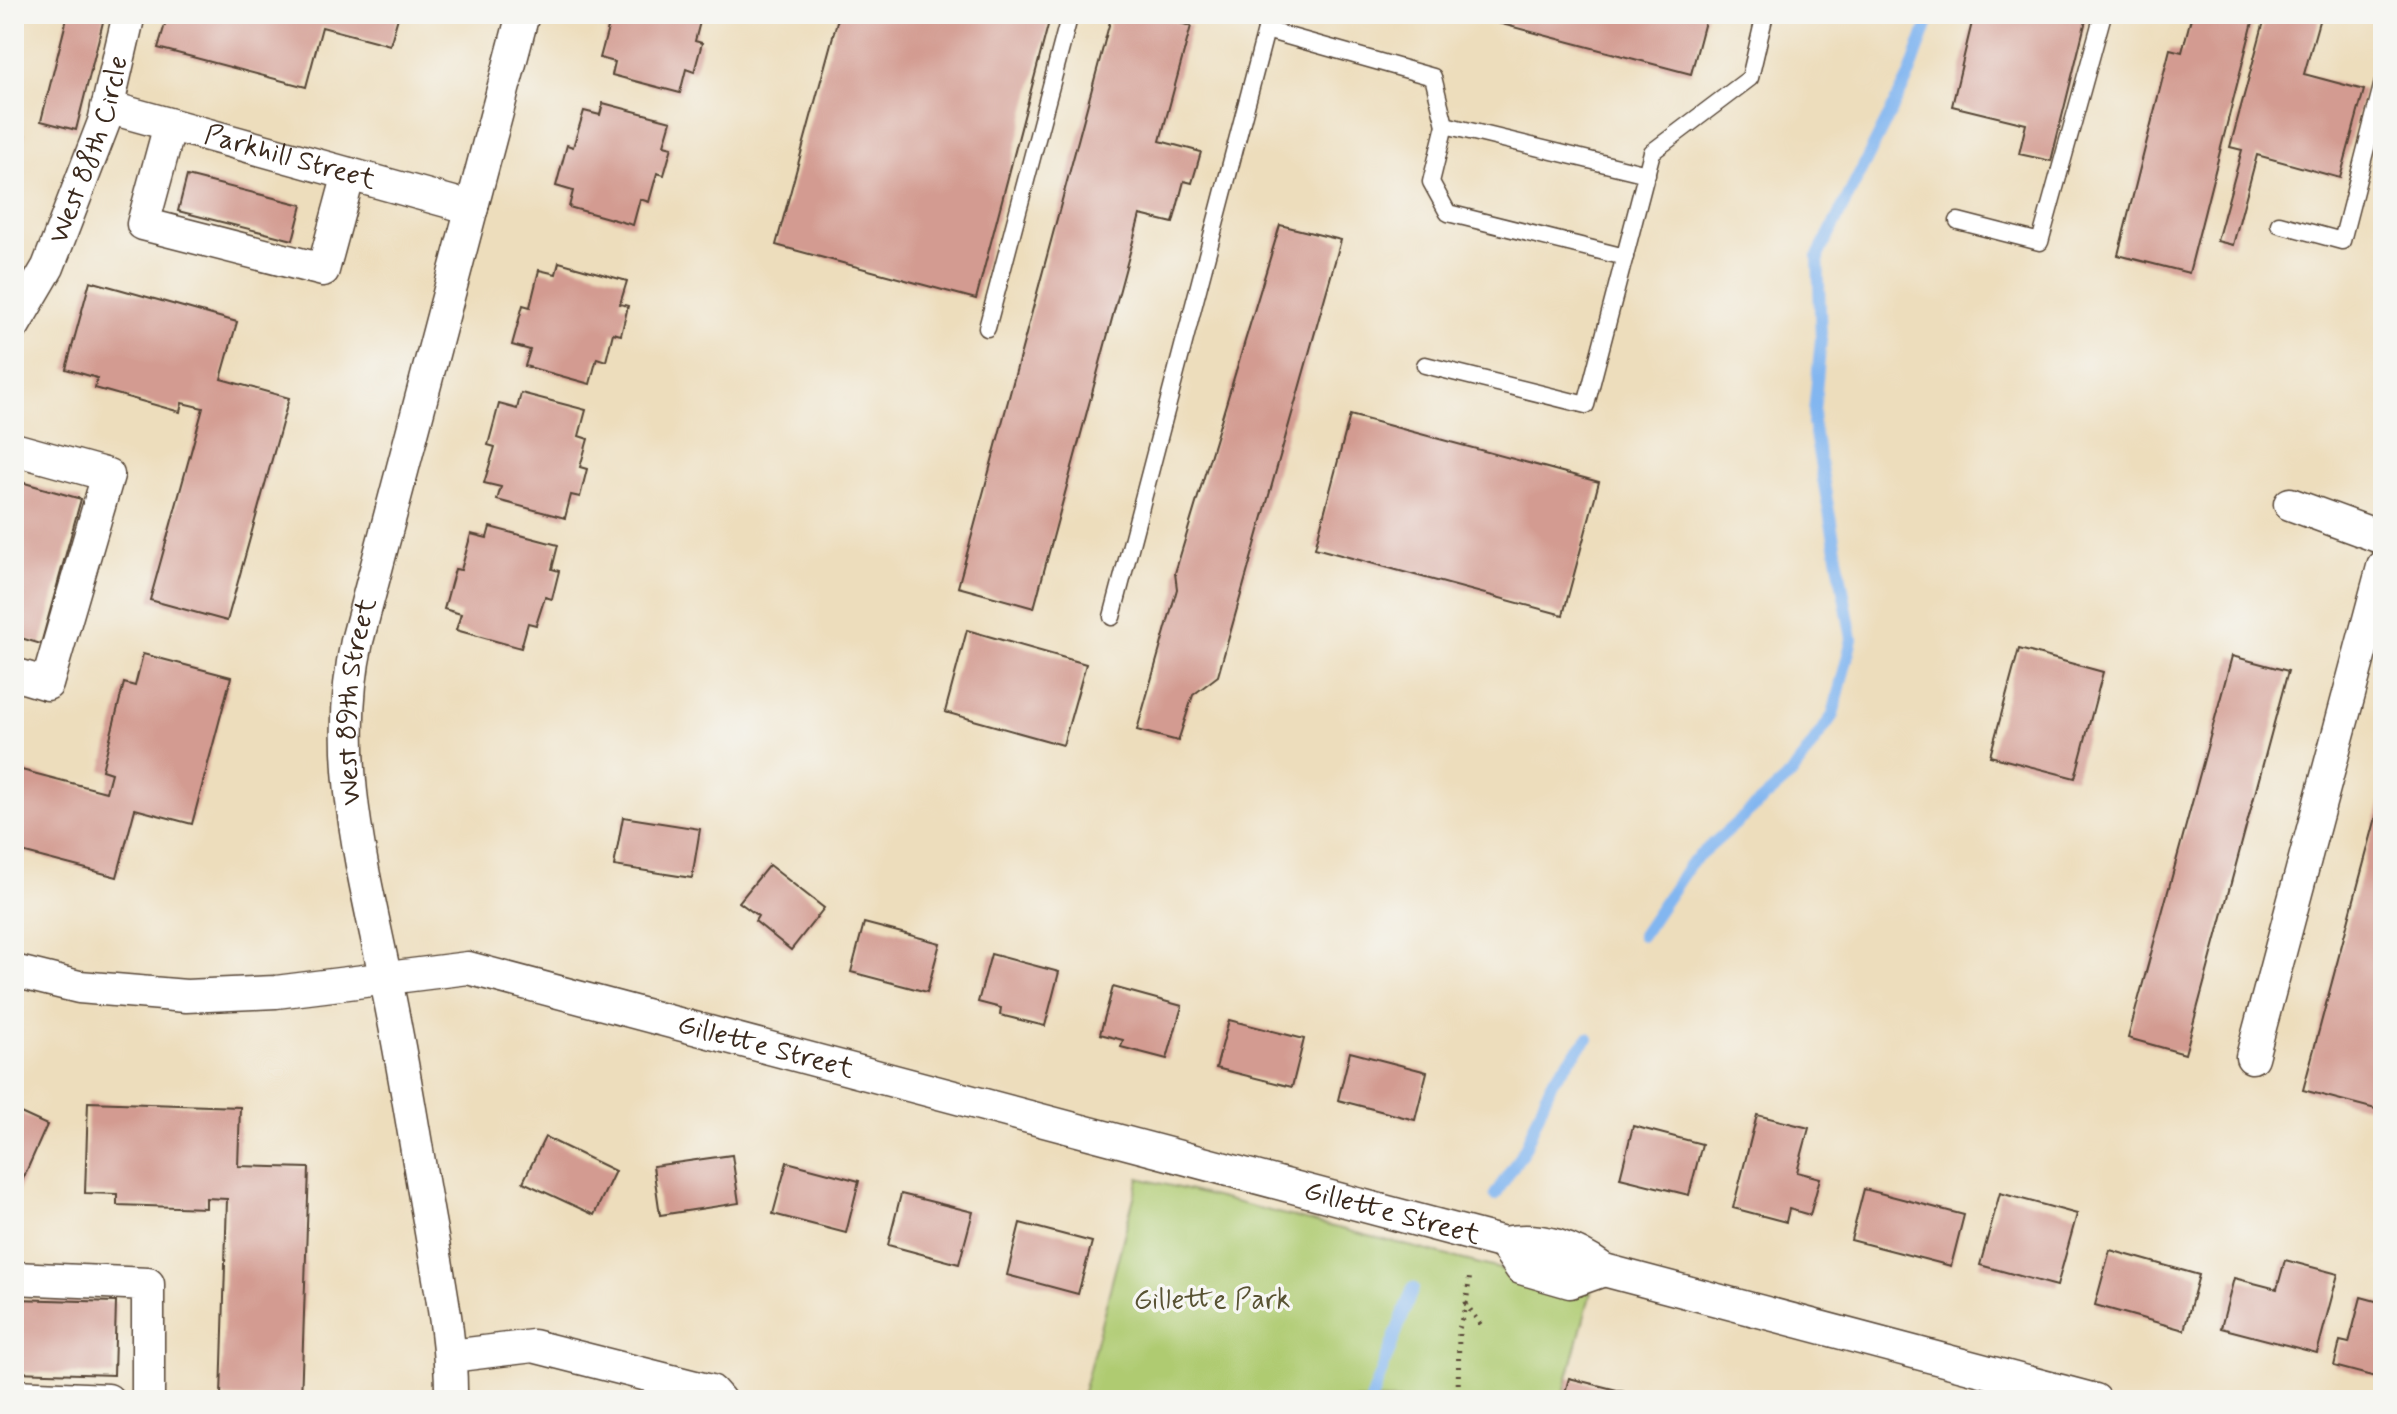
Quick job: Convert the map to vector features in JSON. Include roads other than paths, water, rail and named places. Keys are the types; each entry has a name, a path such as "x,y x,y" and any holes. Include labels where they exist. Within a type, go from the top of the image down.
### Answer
{"street":[{"name":"West 88th Circle","path":"14,323 48,267 104,122 129,14"},
{"name":"West 89th Street","path":"451,1400 451,1356 412,1114 352,800 345,736 348,684 523,14"},
{"name":"Parkhill Street","path":"107,107 472,208"},
{"path":"170,125 143,224 323,270 349,174"},
{"path":"14,449 108,475 47,684 14,674"},
{"path":"2290,504 2383,538"},
{"path":"2252,1057 2383,567"},
{"name":"Gillette Street","path":"14,971 79,987 186,996 276,992 468,968 1504,1243 1521,1268 1570,1282 1604,1270 2095,1400"},
{"path":"14,1278 148,1284 148,1400"},
{"path":"451,1356 533,1346 711,1391 719,1400"},
{"path":"14,1396 108,1400"}],"lane":[{"path":"987,328 1070,14"},
{"path":"1112,617 1266,30 1276,14"},
{"path":"1425,365 1586,405 1652,152 1750,78 1765,14"},
{"path":"1958,221 2040,242 2103,14"},
{"path":"1266,30 1433,77 1445,125 1431,182 1448,213 1625,257"},
{"path":"2279,224 2342,241 2383,82"},
{"path":"1445,125 1647,174"}],"waterway":[{"path":"1642,935 1690,864 1791,775 1833,715 1852,639 1813,423 1821,339 1818,256 1909,76 1931,14"},
{"path":"1495,1195 1525,1148 1552,1081 1588,1038"},
{"path":"1371,1400 1413,1288"}],"park label":[{"name":"Gillette Park","path":"1212,1300"}]}
